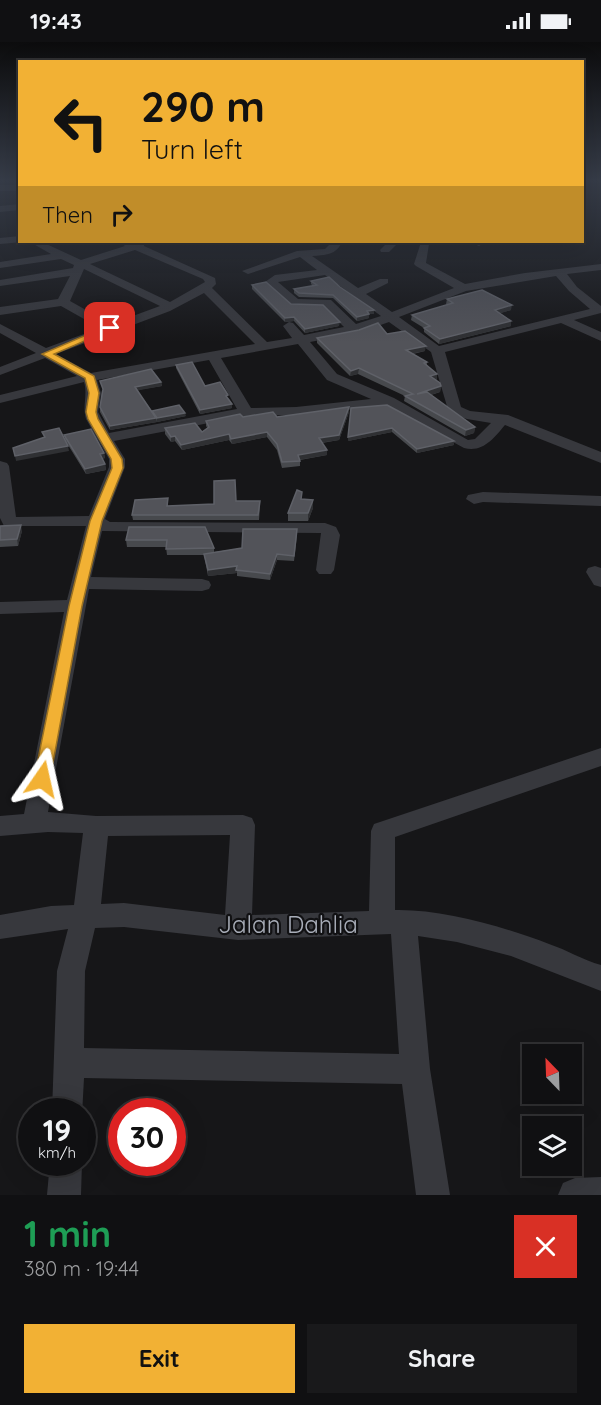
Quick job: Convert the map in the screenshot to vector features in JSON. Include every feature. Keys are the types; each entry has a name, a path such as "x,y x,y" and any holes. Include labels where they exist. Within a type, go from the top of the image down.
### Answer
{"street":[{"path":"0,241 18,239"},
{"path":"37,243 64,255 79,267 169,306"},
{"path":"248,271 301,253 327,252 334,248 336,243"},
{"path":"385,250 393,243"},
{"path":"0,282 79,267 131,244 211,280 205,288 169,306 0,370"},
{"path":"424,244 420,264 463,288"},
{"path":"301,253 437,350 442,360 454,410 467,415 503,418 601,458"},
{"path":"0,265 64,255"},
{"path":"63,302 79,267"},
{"path":"0,399 89,376 354,330 463,288 558,271 601,267"},
{"path":"558,271 573,289 600,311"},
{"path":"325,272 275,278 271,282 295,303 330,305 354,330"},
{"path":"358,294 384,281"},
{"path":"205,288 265,346"},
{"path":"0,311 63,302 110,328"},
{"path":"437,350 600,311"},
{"path":"562,319 601,337"},
{"path":"289,326 332,377 389,401 468,446 482,442 503,418"},
{"path":"0,328 89,376 94,393 91,412 117,459 117,468 96,521 75,606 34,822"},
{"path":"213,356 246,411"},
{"path":"106,438 246,411 296,411 389,401"},
{"path":"1,466 5,523 96,521 107,527 325,528 330,531 331,535 325,570"},
{"path":"474,500 483,497 601,501"},
{"path":"82,583 202,585"},
{"path":"0,608 75,606"},
{"path":"433,1195 393,923 383,831 601,757"},
{"path":"0,826 34,822 78,822 96,826 243,825 238,928"},
{"path":"68,1098 71,970 91,888 96,826"},
{"name":"Jalan Dahlia","path":"0,927 51,918 124,915 238,928 393,923 435,926 478,935 547,955 590,976 601,978"},
{"path":"69,1063 415,1069"},
{"path":"64,1195 65,1176"},
{"path":"576,1195 601,1194"}],"building":[{"path":"329,277 374,310 357,317 333,295 299,293 294,289 317,285 311,281"},
{"path":"266,282 291,304 323,305 340,322 305,329 294,317 285,318 252,285"},
{"path":"482,290 512,305 495,310 511,321 440,339 424,328 430,326 412,315 453,303 447,299"},
{"path":"378,323 387,334 405,331 426,346 406,350 427,362 424,363 437,374 430,376 441,386 417,394 427,392 475,427 466,430 405,396 413,394 359,368 351,371 317,338 359,330"},
{"path":"192,362 205,386 220,382 232,404 200,410 176,365"},
{"path":"151,369 161,382 135,387 156,418 110,426 100,407 103,389 100,381"},
{"path":"179,405 185,413 157,418 152,411"},
{"path":"387,405 454,441 417,449 392,428 348,437 351,408"},
{"path":"349,407 339,435 319,438 327,450 298,455 300,461 282,462 277,444 267,432 231,439 229,434 181,445 165,428 195,423 202,432 209,427 206,421 240,414 243,417 273,412 277,417"},
{"path":"59,428 68,446 15,456 13,448 45,437 42,432"},
{"path":"91,429 104,453 100,454 105,464 85,469 64,435"},
{"path":"235,480 236,501 260,501 258,515 132,515 135,500 168,498 167,506 214,504 214,481"},
{"path":"297,490 302,492 301,499 313,500 308,513 288,513"},
{"path":"21,525 17,539 0,540 0,526"},
{"path":"129,527 205,527 214,548 166,549 167,540 126,540"},
{"path":"243,529 297,529 294,556 277,554 270,574 236,570 237,566 208,570 204,554 242,548"}],"route":[{"path":"42,779 75,606 96,521 117,468 117,459 93,419 91,412 94,393 89,376 46,354 110,328"}]}
